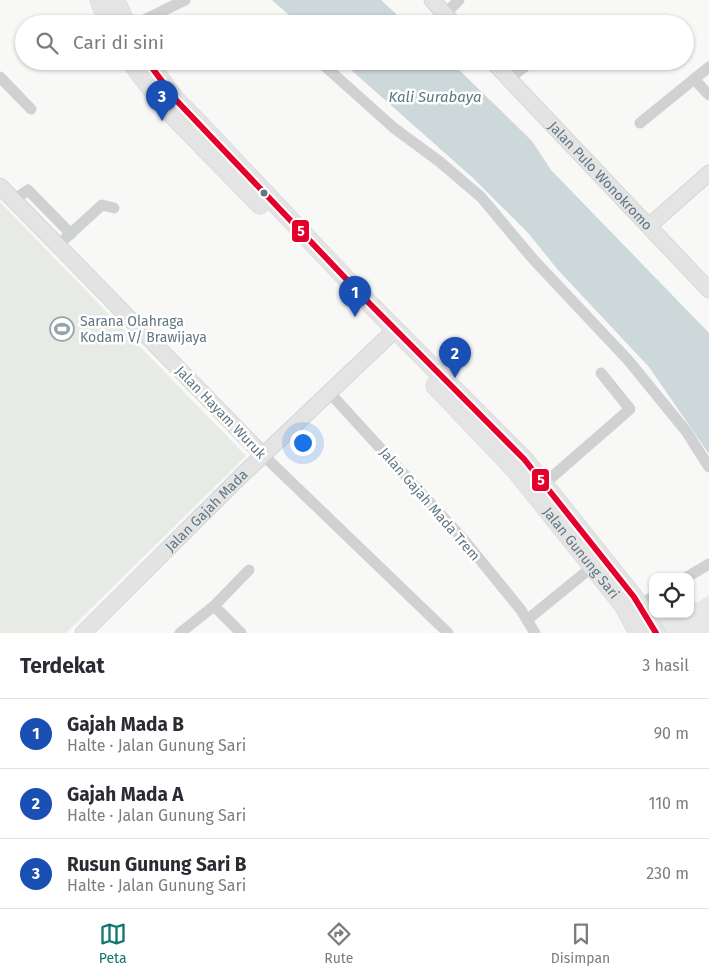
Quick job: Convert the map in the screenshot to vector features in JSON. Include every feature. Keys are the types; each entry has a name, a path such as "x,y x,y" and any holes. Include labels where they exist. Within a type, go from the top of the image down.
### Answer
{"main road":[{"path":"99,0 105,15"},
{"path":"116,0 122,15"},
{"name":"Jalan Gunung Sari","path":"137,70 166,109 196,130"},
{"name":"Jalan Gunung Sari","path":"154,70 196,130 392,332 524,459 646,601 656,633"},
{"name":"Jalan Gunung Sari","path":"392,332 515,470 623,605 638,633"}],"street":[{"path":"154,15 185,0"},
{"path":"432,0 445,15"},
{"path":"451,15 459,0"},
{"path":"640,123 709,67"},
{"path":"329,70 394,128 440,162 482,198 533,259 628,360 686,431 709,467"},
{"name":"Jalan Pulo Wonokromo","path":"500,70 591,168 709,290"},
{"path":"509,79 520,70"},
{"path":"0,77 31,109"},
{"path":"694,79 709,95"},
{"path":"649,226 709,173"},
{"name":"Jalan Hayam Wuruk","path":"0,186 263,455 448,633"},
{"path":"14,200 28,190 71,234"},
{"path":"58,245 102,205 114,208"},
{"name":"Jalan Gajah Mada","path":"83,633 263,455 392,332"},
{"path":"544,484 630,409 601,373"},
{"name":"Jalan Gajah Mada Trem","path":"329,392 464,540 527,620 535,633"},
{"path":"694,573 709,564"},
{"path":"527,620 592,567"},
{"path":"180,633 214,606 249,570"},
{"path":"214,606 241,633"}],"shaded area":[{"name":"Sarana Olahraga Kodam V/ Brawijaya","path":"0,202 246,456 66,633 0,633"},
{"path":"709,595 709,633 659,633 653,623 661,618 694,618 694,601 696,603"}],"water":[{"path":"272,0 381,0 397,15 289,15"},
{"name":"Kali Surabaya","path":"351,70 459,70 532,141 551,170 709,333 709,454 649,367 558,270 529,234 473,178"}],"transit line":[{"name":"5","path":"154,70 176,100 370,304 524,459 634,597 656,633"}],"place":[{"name":"Rusun Gunung Sari B","path":"162,121"},
{"name":"Gajah Mada B","path":"355,317"},
{"name":"Sarana Olahraga Kodam V/ Brawijaya","path":"62,329"},
{"name":"Gajah Mada A","path":"455,378"}]}
